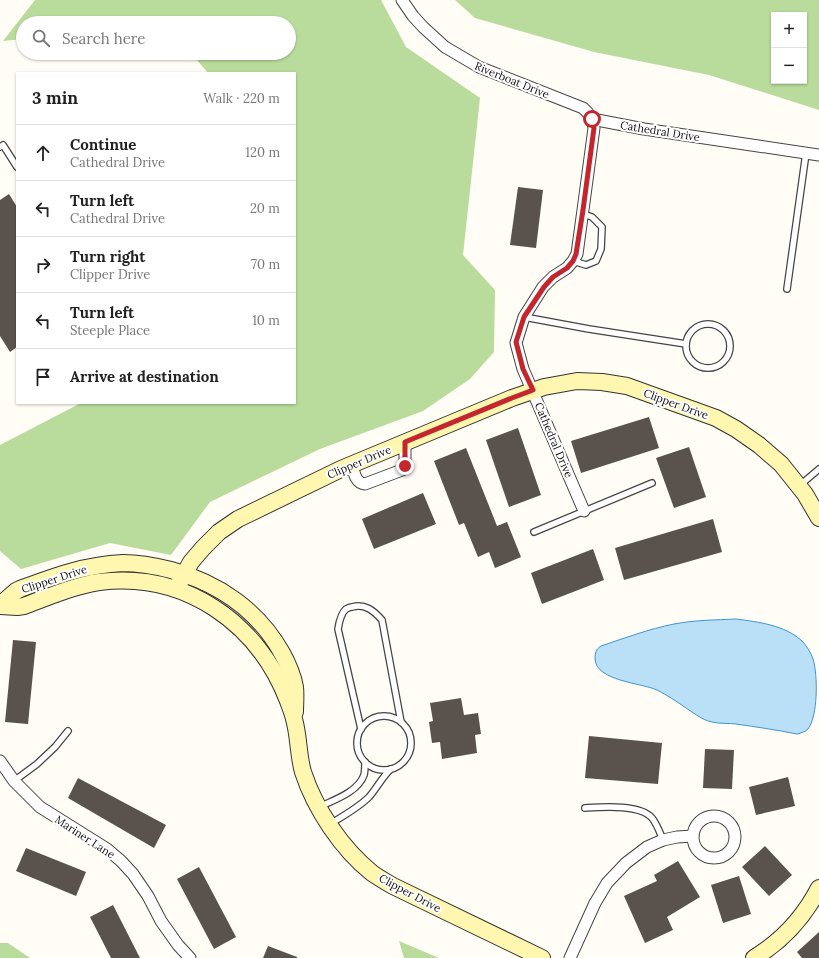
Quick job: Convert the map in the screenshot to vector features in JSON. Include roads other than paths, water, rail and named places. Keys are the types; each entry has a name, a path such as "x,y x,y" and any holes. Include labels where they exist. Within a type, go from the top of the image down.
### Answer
{"street":[{"name":"Riverboat Drive","path":"402,0 423,27 445,47 479,68 582,108 589,113 592,119"},
{"name":"Cathedral Drive","path":"592,119 644,129 819,155"},
{"path":"573,261 576,254 583,214 594,128 592,119"},
{"name":"Cathedral Drive","path":"573,261 567,268 553,277 544,287 524,317 516,342 523,369 584,511"},
{"name":"Clipper Drive","path":"176,590 191,562 202,548 219,532 238,519 352,464 512,398 544,387 577,381 602,382 627,386 716,418 736,429 759,445 781,464 799,486 819,518"},
{"path":"352,464 357,480 361,484 365,484 402,470 405,466 405,442"},
{"name":"Clipper Drive","path":"0,606 24,606 89,567 129,564 150,565 184,574 213,586 226,594 248,610 269,633 285,659 292,676 295,689 294,719"},
{"name":"Clipper Drive","path":"67,581 130,581 156,584 196,597 219,610 237,625 258,648 267,660 281,685 294,719 303,771 313,796 339,839 357,859 373,874 393,886 542,958"},
{"name":"Mariner Lane","path":"0,761 14,781 40,807 107,849 134,874 161,921 178,945 190,958"},
{"path":"570,958 594,903 607,883 626,863 647,847 663,840 693,836"},
{"path":"754,958 785,934 801,917 812,902 819,888"}],"lane":[{"path":"0,147 3,145 16,165"},
{"path":"787,289 806,153"},
{"path":"573,261 586,265 596,261 601,249 602,227 592,217 583,214"},
{"path":"524,317 686,344"},
{"path":"712,325 725,332 730,346 725,359 720,364 707,368 700,367 689,358 686,344 692,331 698,327 712,325"},
{"path":"799,486 819,469"},
{"path":"534,532 652,483"},
{"path":"361,729 338,629 340,619 346,609 355,606 364,606 374,611 382,620 401,722"},
{"path":"385,716 394,718 401,722 410,737 408,755 403,763 395,768 386,770 376,770 368,766 361,759 357,750 357,738 363,726 369,720 385,716"},
{"path":"14,781 37,764 68,731"},
{"path":"319,807 344,795 357,786 364,775 364,762"},
{"path":"329,824 370,796 391,769"},
{"path":"585,808 610,807 643,811 651,816 656,823 663,840"}],"water":[{"path":"736,619 771,625 788,631 806,645 815,666 816,695 814,715 806,731 797,734 744,725 708,721 657,690 611,677 597,666 595,655 598,648 601,646 655,628 674,624 705,620"}]}
